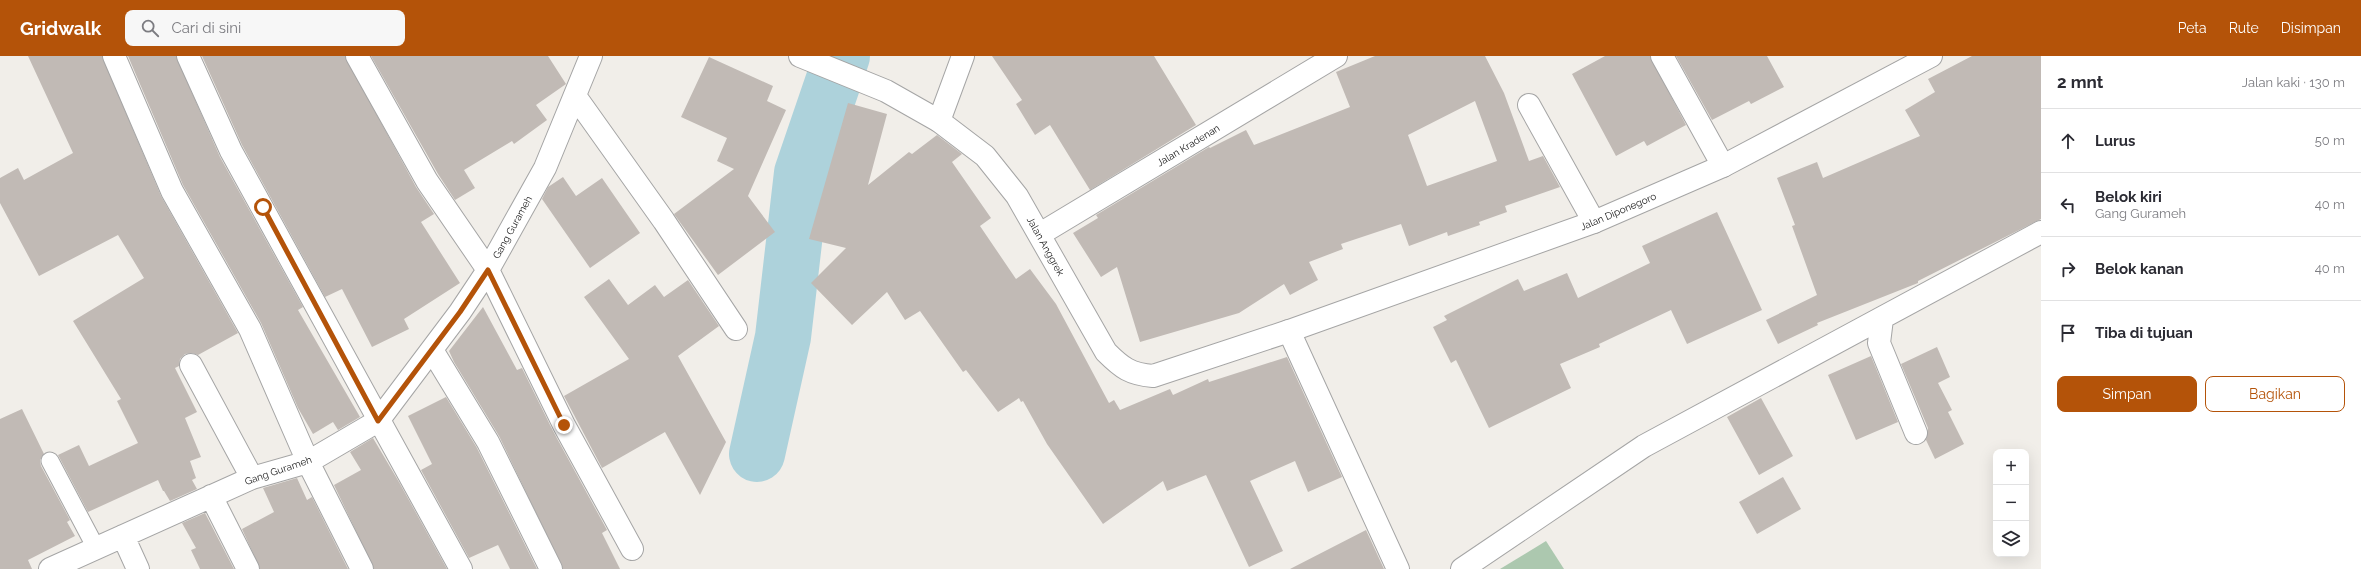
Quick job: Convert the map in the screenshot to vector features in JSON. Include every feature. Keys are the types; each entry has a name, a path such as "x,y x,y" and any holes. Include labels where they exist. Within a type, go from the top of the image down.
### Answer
{"street":[{"path":"114,56 172,191 250,329 308,462 362,569"},
{"path":"188,56 231,151 378,421 461,569"},
{"path":"357,56 427,181 488,270 564,425 632,549"},
{"name":"Gang Gurameh","path":"57,568 96,548 252,478 308,462 378,421 432,350 488,270 545,168 591,56"},
{"path":"939,121 964,56"},
{"name":"Jalan Kradenan","path":"1040,234 1336,56"},
{"path":"1662,56 1723,166"},
{"name":"Jalan Diponegoro","path":"1289,331 1594,222 1723,166 1931,56"},
{"name":"Jalan Anggrek","path":"801,57 886,91 939,121 985,156 1017,196 1106,352 1120,367 1136,375 1153,376 1289,331"},
{"path":"575,96 664,221 736,329"},
{"path":"1529,105 1594,222"},
{"path":"1462,569 1644,446 2041,232"},
{"path":"1882,319 1879,343 1916,433"},
{"path":"1289,331 1398,569"},
{"path":"432,350 488,442 551,569"},
{"path":"191,364 252,478"},
{"path":"211,496 248,569"},
{"path":"123,536 138,569"}],"lane":[{"path":"50,461 96,548"}],"green space":[{"path":"1546,541 1564,569 1500,569"}],"building":[{"path":"28,56 102,56 161,196 238,333 198,355 192,353 185,354 180,359 179,366 175,368 197,412 185,418 201,457 190,461 196,478 192,480 197,489 170,501 158,480 88,512 58,455 79,445 89,466 138,443 117,401 121,399 73,321 144,278 118,235 39,276 0,203 0,178 18,168 24,180 73,153"},
{"path":"128,56 176,56 220,157 303,307 298,310 360,417 338,430 333,422 313,434 298,408 261,323 183,185"},
{"path":"202,56 345,56 416,187 434,214 421,222 460,283 404,319 409,329 372,347 342,289 325,297 242,145"},
{"path":"371,56 548,56 566,84 536,105 547,120 514,144 512,141 464,170 475,188 455,200 438,174"},
{"path":"992,56 1154,56 1196,125 1090,190 1050,125 1035,135 1016,104 1022,100"},
{"path":"1375,56 1485,56 1504,93 1529,161 1543,156 1560,187 1505,206 1507,212 1479,222 1480,225 1448,236 1447,232 1409,246 1401,224 1341,244 1343,249 1309,262 1318,280 1290,295 1284,284 1239,313 1140,342 1117,267 1101,277 1073,233 1098,218 1096,215 1209,147 1210,148 1246,130 1254,145 1350,107 1336,72","holes":["1475,101 1497,161 1427,186 1408,135"]},
{"path":"1605,56 1650,56 1686,125 1647,146 1644,141 1616,156 1572,74"},
{"path":"1676,56 1767,56 1784,87 1751,104 1749,101 1712,120"},
{"path":"1972,56 2041,56 2041,219 1918,281 1918,283 1817,323 1818,325 1778,344 1766,320 1817,295 1792,226 1795,225 1777,178 1817,162 1823,178 1920,136 1905,110 1935,92 1928,79"},
{"path":"709,57 773,86 767,101 786,110 748,196 775,232 718,275 674,214 734,169 717,161 727,138 681,117"},
{"path":"848,103 887,114 868,185 909,152 912,154 937,135 962,154 952,162 991,218 980,226 1016,279 1030,269 1056,304 1109,403 1114,400 1120,410 1170,389 1173,395 1208,379 1209,382 1287,357 1342,477 1308,492 1295,461 1250,481 1283,551 1249,567 1206,475 1167,491 1163,481 1103,524 1047,444 1023,401 1021,402 1019,398 998,412 966,370 963,372 920,311 905,320 887,292 852,325 811,283 846,248 809,239"},
{"path":"563,177 576,196 602,178 640,233 590,268 542,199 548,187"},
{"path":"1717,212 1762,310 1687,344 1671,310 1599,344 1600,347 1560,364 1571,388 1489,428 1456,360 1451,363 1433,327 1447,320 1444,316 1518,279 1524,291 1567,273 1578,298 1650,263 1642,246"},
{"path":"609,279 628,305 655,285 664,297 688,280 719,326 678,356 726,442 700,495 665,432 602,468 564,396 629,359 584,297"},
{"path":"483,307 517,370 522,368 553,431 607,530 602,533 620,569 563,569 499,436 454,362 449,351"},
{"path":"1937,347 1950,377 1938,383 1952,410 1948,412 1964,444 1935,459 1926,440 1928,428 1901,364"},
{"path":"1871,356 1898,422 1856,440 1828,375"},
{"path":"446,397 477,448 537,569 510,569 498,545 469,558 421,470 432,464 408,416"},
{"path":"1761,398 1793,456 1759,475 1727,417"},
{"path":"22,409 44,454 40,460 41,466 70,520 67,522 75,536 28,560 32,569 0,569 0,419"},
{"path":"373,438 447,569 374,569 334,485 361,470 350,452"},
{"path":"1783,477 1801,509 1757,534 1739,502"},
{"path":"297,478 307,500 312,497 348,569 260,569 242,529 274,512 263,488"},
{"path":"205,513 234,569 200,569 191,550 196,548 182,523"},
{"path":"1366,530 1384,569 1290,569"}],"waterway":[{"path":"757,454 783,337 802,173 842,56"}],"route":[{"path":"263,207 378,421 460,312 488,270 564,425"}]}
